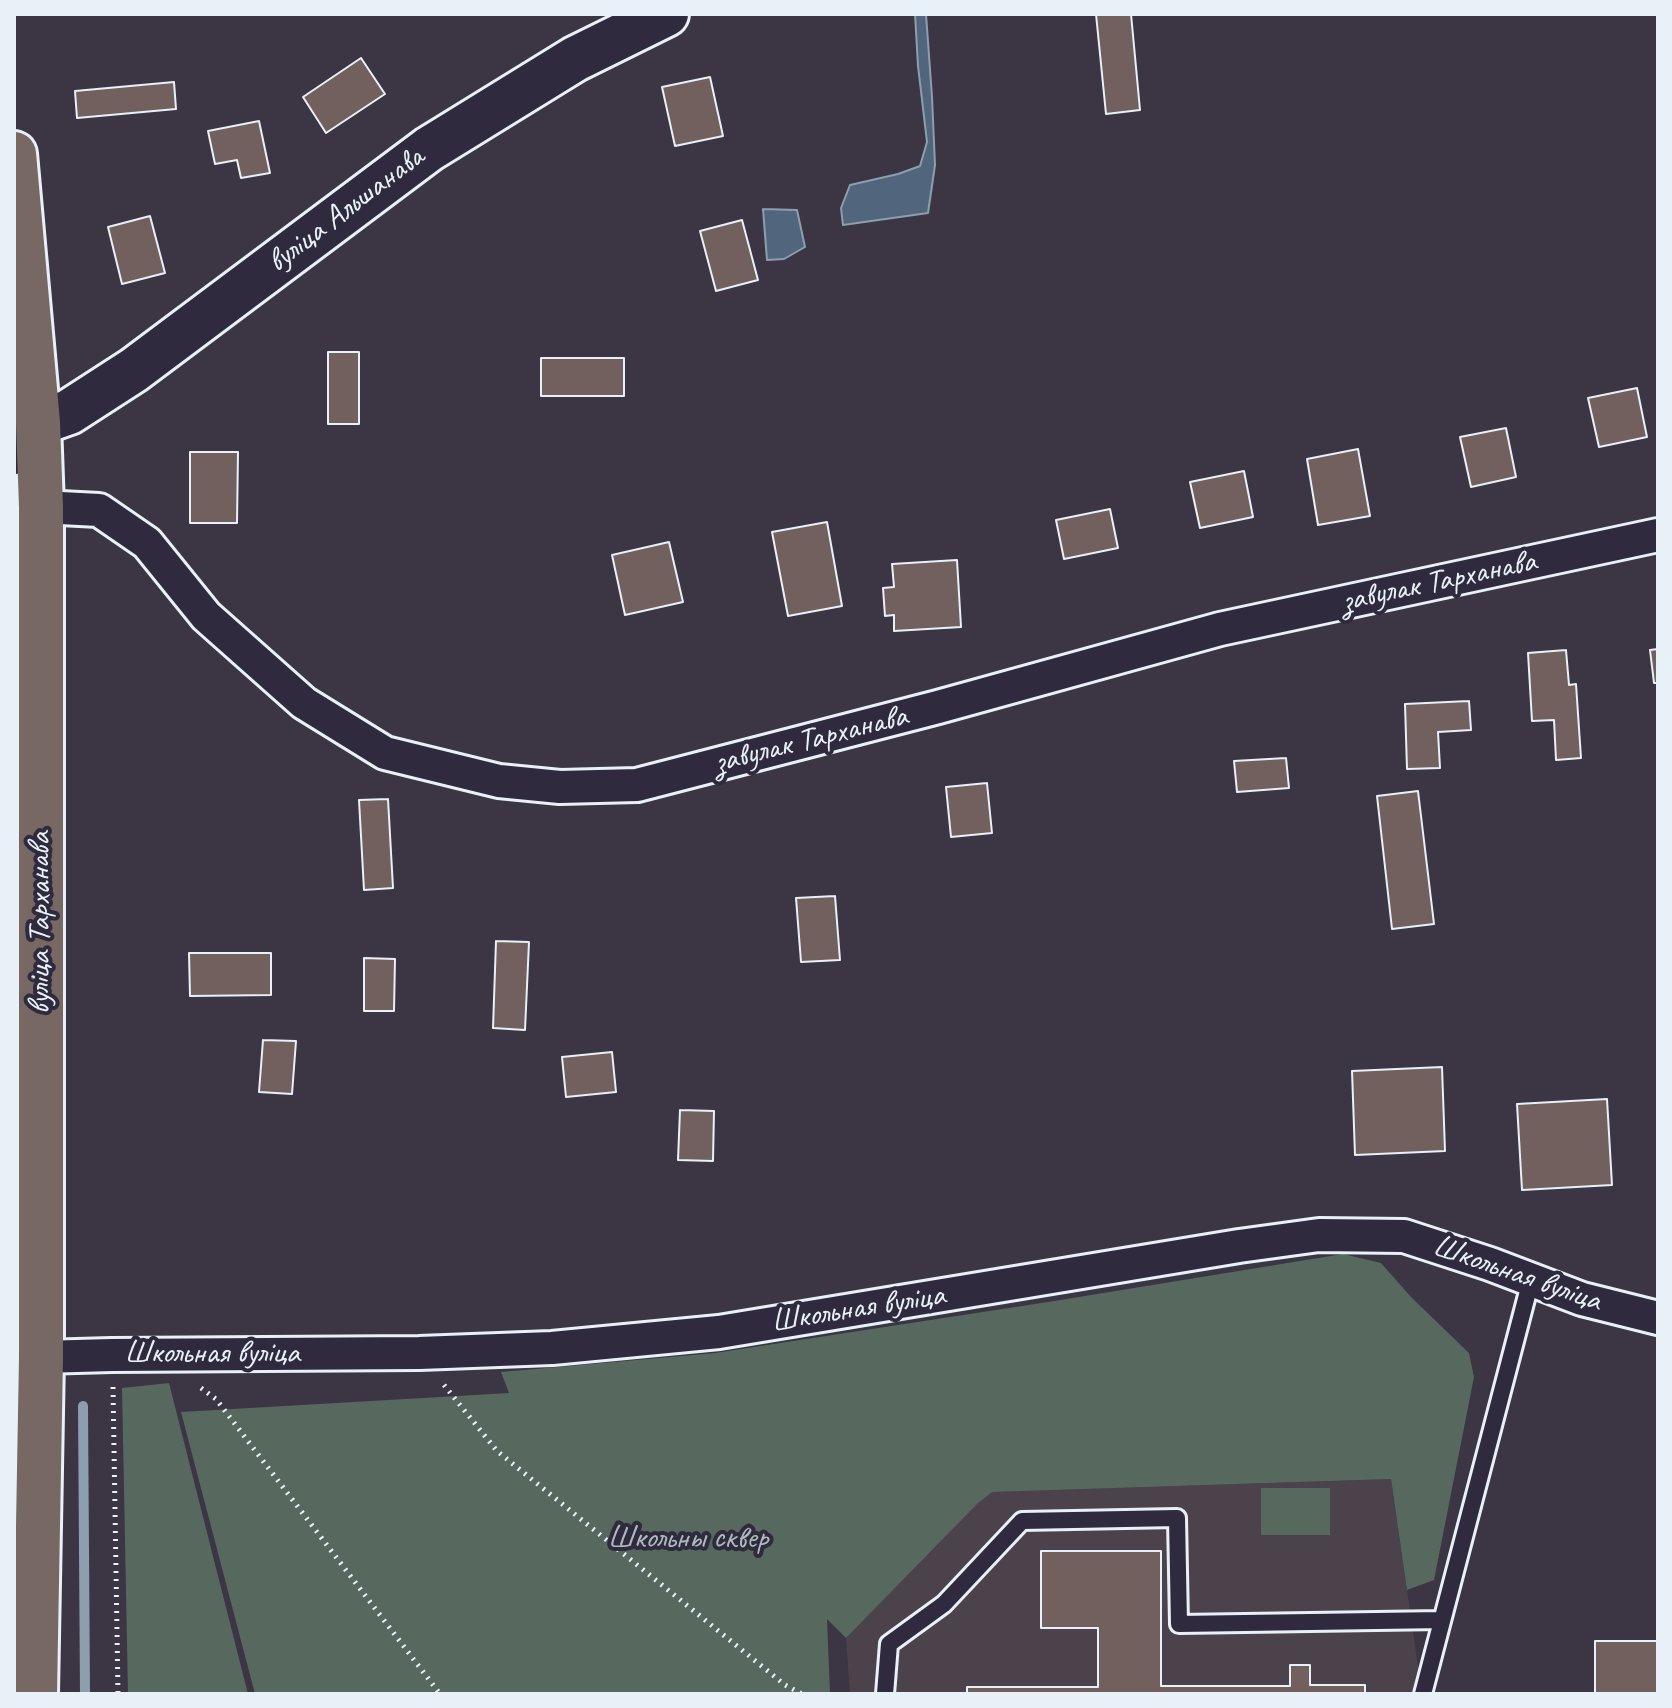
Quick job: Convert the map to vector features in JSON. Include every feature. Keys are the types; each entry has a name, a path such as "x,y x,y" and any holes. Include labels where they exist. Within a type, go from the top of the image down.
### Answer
{"main road":[{"name":"вуліца Тарханава","path":"14,154 34,654 41,1357 30,1641 35,1694"}],"street":[{"name":"вуліца Альшанава","path":"26,437 134,370 429,149 575,59 666,14"},
{"name":"завулак Тарханава","path":"27,506 99,510 147,543 206,616 304,703 385,753 499,781 560,787 637,785 938,707 1220,629 1658,535"},
{"name":"Школьная вуліца","path":"41,1357 419,1353 552,1348 719,1332 1319,1235 1404,1236 1582,1299 1658,1318"}],"lane":[{"path":"1423,1694 1531,1280"},
{"path":"885,1694 889,1644 944,1604 1022,1521 1177,1518 1179,1624 1442,1620"}],"path":[{"path":"419,1353 497,1451 785,1685 802,1694"},
{"path":"112,1355 118,1694"},
{"path":"159,1355 216,1399 440,1694"}],"shaded area":[{"path":"1391,1479 1422,1694 850,1694 846,1638 988,1492"}],"green space":[{"name":"Школьны сквер","path":"1343,1254 1381,1263 1469,1353 1474,1377 1434,1580 1407,1590 1391,1479 992,1492 846,1638 827,1619 830,1694 255,1694 181,1412 509,1393 501,1372 715,1353"},
{"path":"169,1383 248,1694 128,1694 122,1388"},
{"path":"1261,1488 1330,1488 1330,1535 1261,1535"}],"water":[{"path":"915,14 926,14 932,97 935,165 928,213 843,225 841,208 850,185 920,166 927,142"},
{"path":"763,209 797,210 805,247 784,259 767,260"}],"building":[{"path":"1096,14 1131,14 1140,110 1106,114"},
{"path":"361,58 385,94 326,133 303,97"},
{"path":"710,77 723,136 675,146 662,87"},
{"path":"174,82 176,109 77,118 75,91"},
{"path":"259,121 270,173 241,178 237,160 215,164 208,131"},
{"path":"150,216 165,273 122,284 108,227"},
{"path":"742,220 758,280 716,291 700,231"},
{"path":"328,352 359,352 359,424 328,424"},
{"path":"541,358 624,358 624,396 541,396"},
{"path":"1637,388 1647,437 1599,447 1588,398"},
{"path":"1506,428 1516,477 1471,487 1460,437"},
{"path":"1358,449 1370,516 1318,525 1307,459"},
{"path":"190,452 238,452 237,523 190,523"},
{"path":"1244,471 1253,517 1200,528 1190,482"},
{"path":"1110,509 1118,548 1064,559 1056,520"},
{"path":"827,522 842,606 788,616 772,532"},
{"path":"669,542 683,602 625,615 612,555"},
{"path":"957,560 961,627 894,631 894,615 885,616 883,588 894,587 892,564"},
{"path":"1658,649 1658,683 1654,683 1650,650"},
{"path":"1566,650 1569,685 1576,684 1581,758 1556,760 1554,720 1532,721 1528,653"},
{"path":"1469,701 1471,730 1438,732 1440,768 1407,769 1405,704"},
{"path":"1286,758 1289,788 1237,792 1234,761"},
{"path":"987,783 992,833 951,837 946,787"},
{"path":"1418,791 1434,924 1392,929 1377,796"},
{"path":"388,799 393,888 364,890 359,800"},
{"path":"835,896 840,960 801,962 796,898"},
{"path":"496,941 529,942 525,1030 493,1028"},
{"path":"189,953 271,953 271,995 190,996"},
{"path":"364,958 395,959 394,1011 364,1011"},
{"path":"263,1040 296,1041 292,1094 259,1092"},
{"path":"612,1052 616,1092 566,1097 562,1057"},
{"path":"1442,1067 1445,1151 1355,1155 1352,1071"},
{"path":"1607,1099 1612,1185 1522,1190 1517,1104"},
{"path":"680,1110 714,1111 713,1161 678,1160"},
{"path":"1041,1551 1161,1551 1161,1686 1290,1686 1290,1665 1310,1665 1310,1685 1365,1685 1365,1694 967,1694 967,1687 1098,1687 1098,1628 1041,1628"},
{"path":"1595,1641 1658,1641 1658,1694 1595,1694"}],"waterway":[{"path":"83,1406 85,1694"}]}
